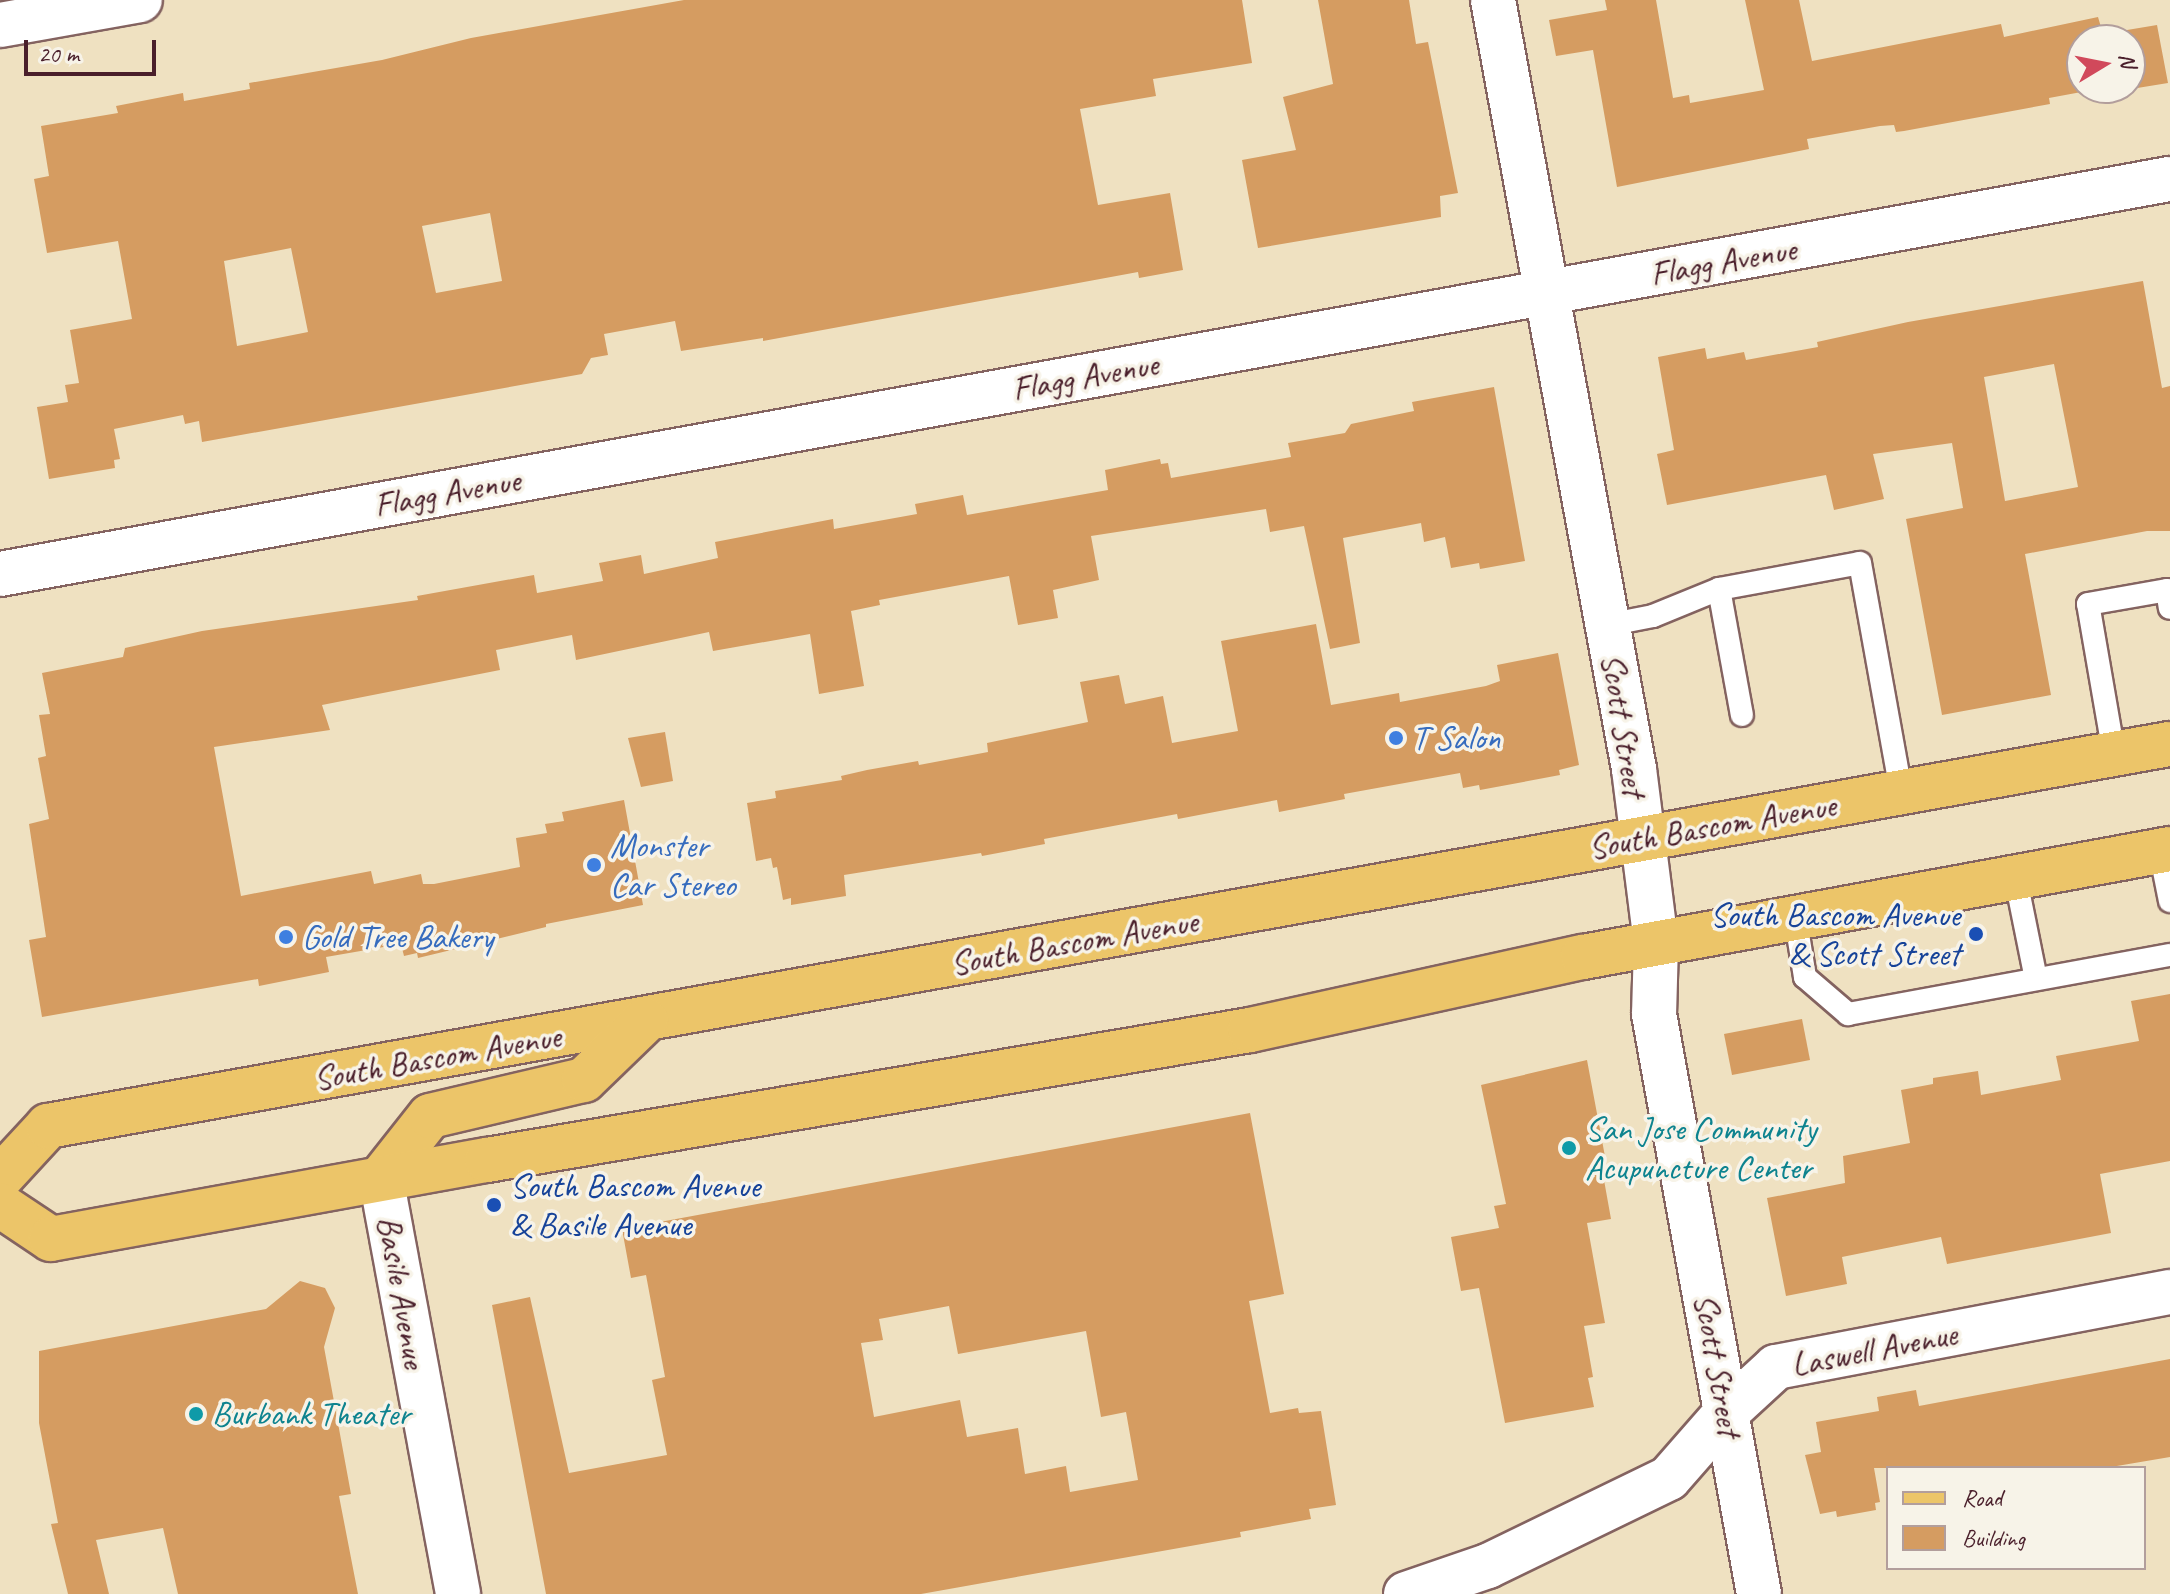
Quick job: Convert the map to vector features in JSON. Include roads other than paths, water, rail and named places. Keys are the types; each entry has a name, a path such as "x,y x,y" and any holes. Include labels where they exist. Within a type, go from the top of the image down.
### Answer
{"main road":[{"name":"South Bascom Avenue","path":"0,1178 48,1126 2170,744"},
{"path":"0,1205 51,1239 381,1178 1250,1030 1795,916 2165,850"},
{"path":"381,1178 430,1116 584,1080 646,1020"}],"street":[{"path":"0,25 140,0"},
{"name":"Scott Street","path":"1493,0 1634,769 1656,944 1654,1014 1759,1594"},
{"name":"Flagg Avenue","path":"0,574 2170,179"},
{"name":"Basile Avenue","path":"381,1178 458,1594"},
{"name":"Laswell Avenue","path":"1406,1594 1488,1566 1669,1478 1726,1413 1776,1367 2170,1292"}],"lane":[{"path":"1607,625 1653,616 1719,589 1860,563 1901,792"},
{"path":"1719,589 1742,715"},
{"path":"2114,754 2088,604 2167,590 2170,608"},
{"path":"2165,850 2170,901"},
{"path":"2015,875 2036,979"},
{"path":"1795,916 1805,977 1848,1014 2170,955"}],"place":[{"name":"T Salon","path":"1396,738"},
{"name":"Monster Car Stereo","path":"594,865"},
{"name":"South Bascom Avenue & Scott Street","path":"1976,934"},
{"name":"Gold Tree Bakery","path":"286,937"},
{"name":"San Jose Community Acupuncture Center","path":"1569,1148"},
{"name":"South Bascom Avenue & Basile Avenue","path":"494,1205"},
{"name":"Burbank Theater","path":"196,1414"}]}
